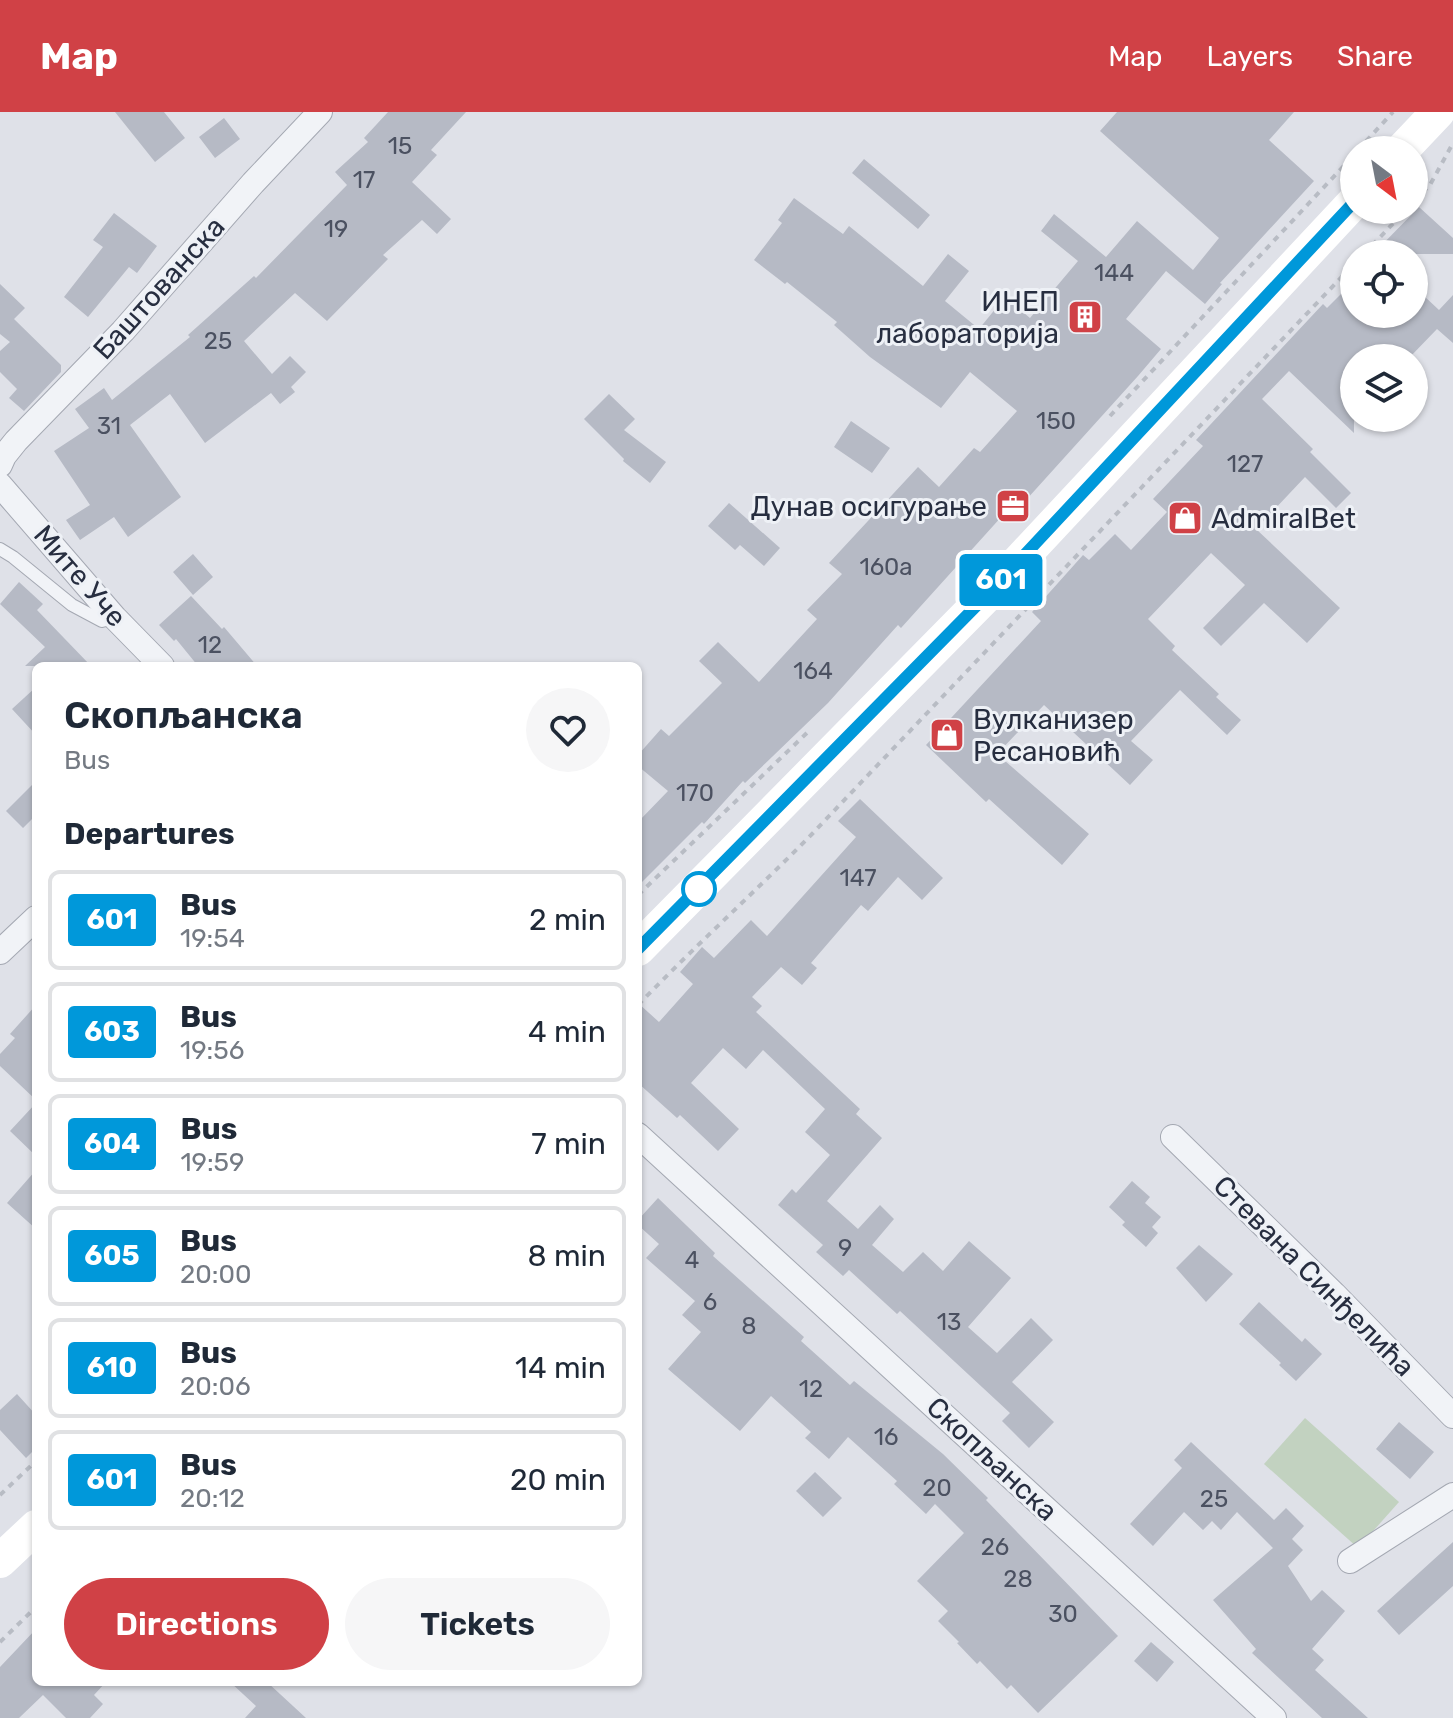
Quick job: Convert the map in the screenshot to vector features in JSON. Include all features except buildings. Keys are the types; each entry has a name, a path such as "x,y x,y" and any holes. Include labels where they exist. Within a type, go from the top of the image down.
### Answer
{"main road":[{"path":"1415,136 1438,112"},
{"path":"642,945 990,592 1340,217"},
{"path":"0,1561 32,1531"}],"street":[{"name":"Баштованска","path":"0,465 16,441 123,331 320,112"},
{"name":"Мите Уче","path":"0,485 115,618 158,662"},
{"path":"0,952 32,922"},
{"name":"Стевана Синђелића","path":"1173,1137 1334,1294 1453,1416"},
{"name":"Скопљанска","path":"642,1139 1274,1718"},
{"path":"1350,1561 1453,1495"}],"lane":[{"path":"0,549 84,613 102,621 115,618"}],"path":[{"path":"1371,136 1393,112"},
{"path":"1428,187 1453,143"},
{"path":"1108,419 1340,170"},
{"path":"1377,240 1393,224"},
{"path":"642,1001 705,935 812,834 1340,279"},
{"path":"642,891 816,723"},
{"path":"0,1495 32,1465"},
{"path":"0,1642 32,1611"}],"green space":[{"path":"1305,1418 1399,1502 1358,1548 1264,1464"}],"bus line":[{"name":"601","path":"642,945 990,592 1340,217"}],"place":[{"name":"ИНЕП лабораторија","path":"1085,317"},
{"name":"Дунав осигурање","path":"1013,506"},
{"name":"AdmiralBet","path":"1185,518"},
{"name":"Вулканизер Ресановић","path":"947,735"}]}
